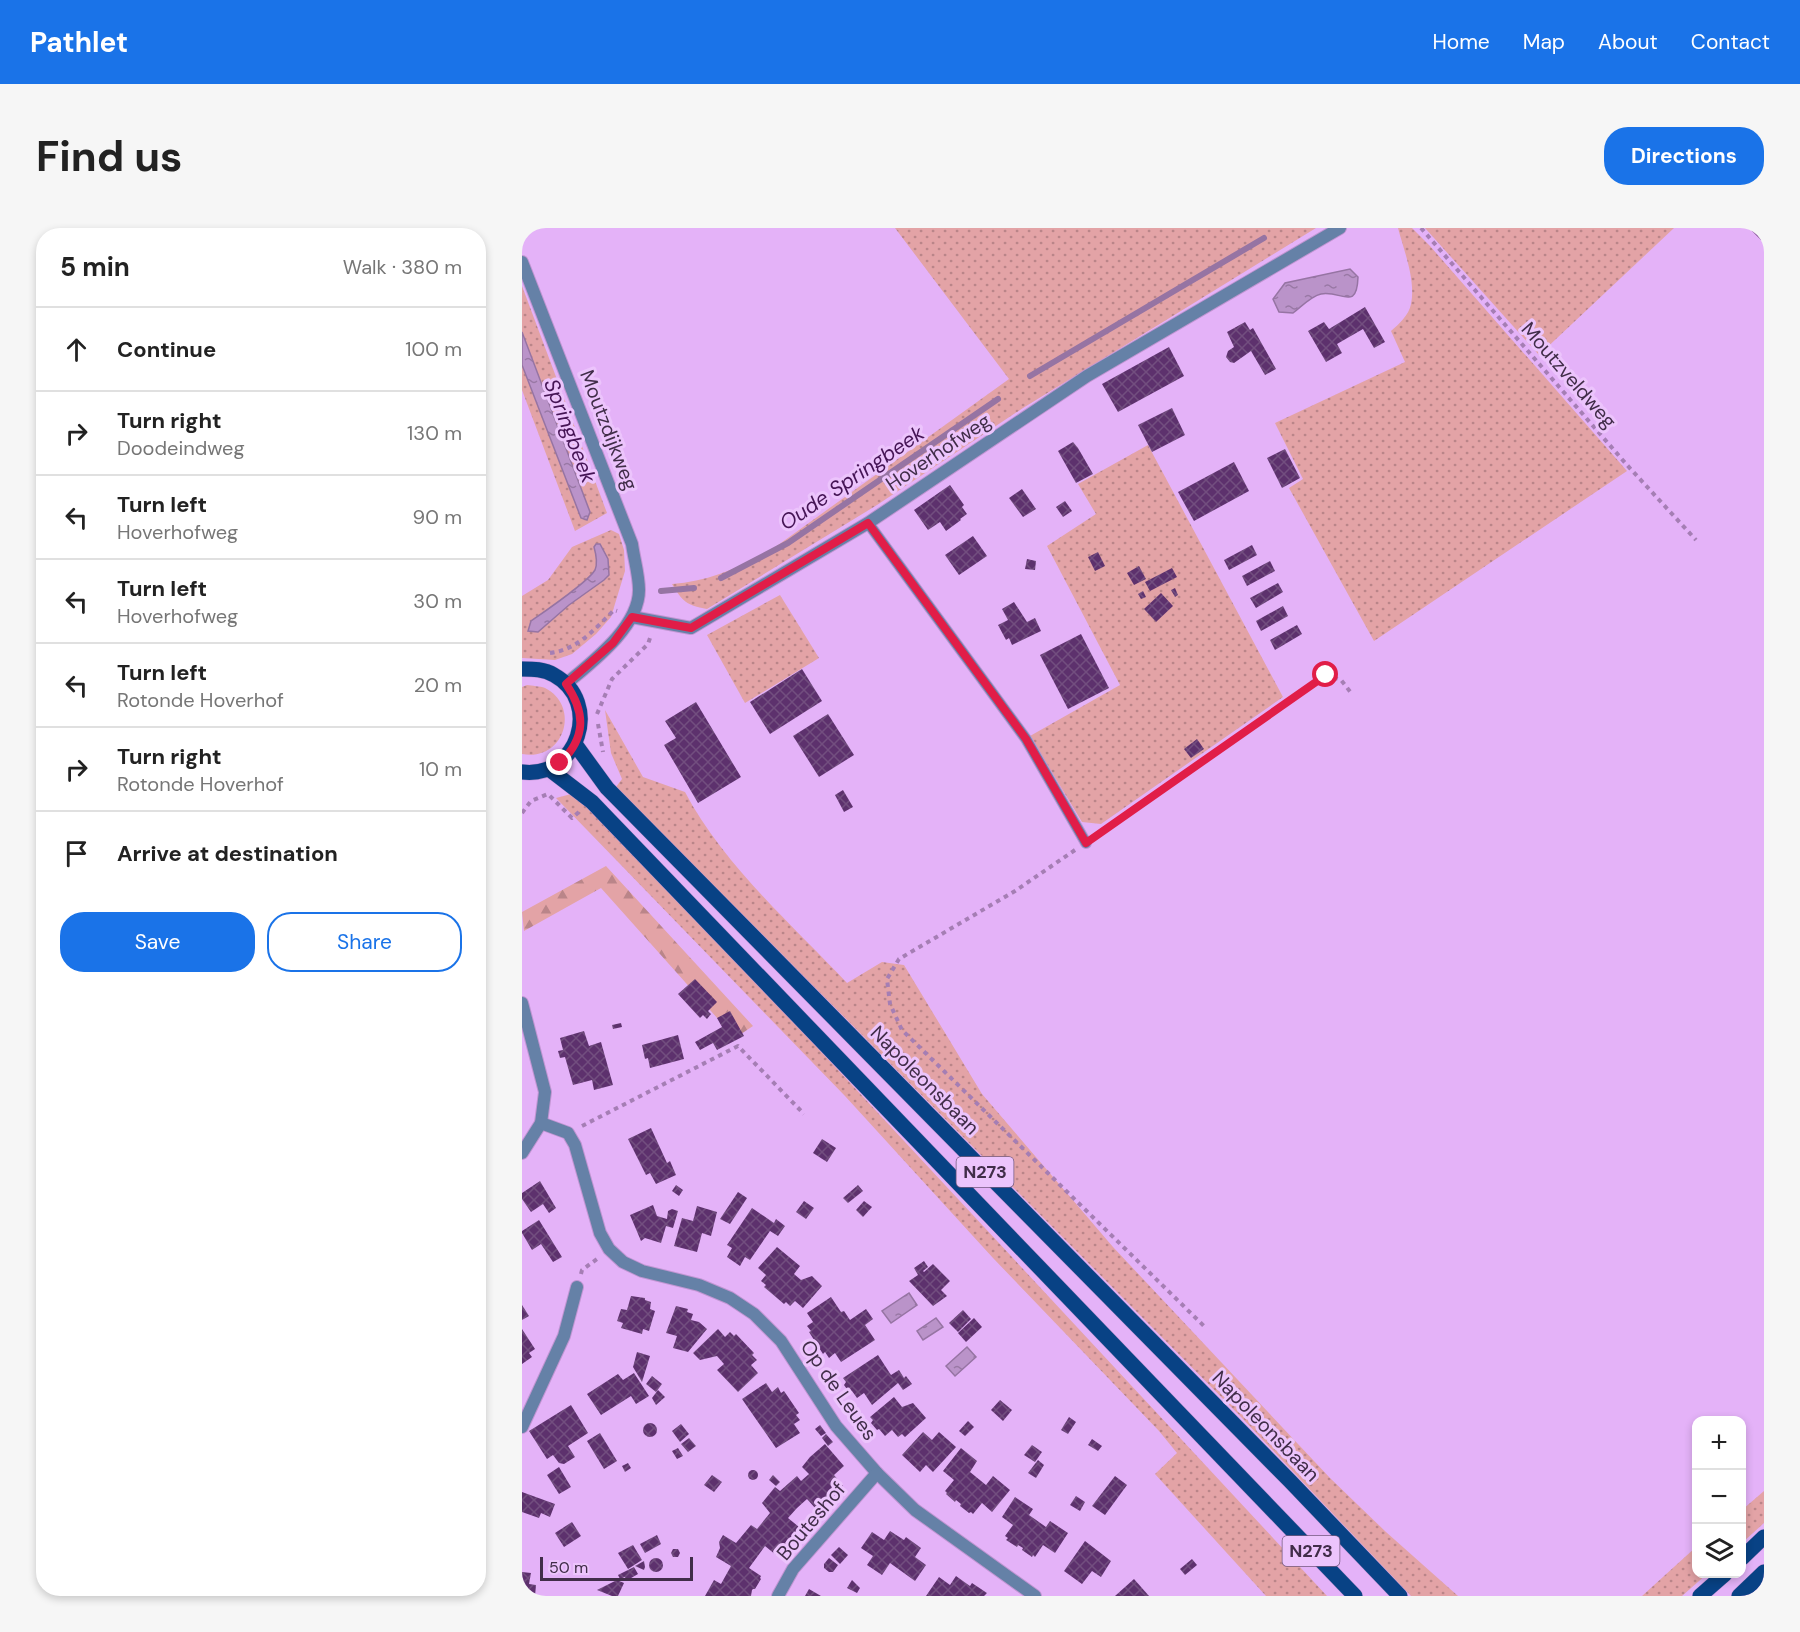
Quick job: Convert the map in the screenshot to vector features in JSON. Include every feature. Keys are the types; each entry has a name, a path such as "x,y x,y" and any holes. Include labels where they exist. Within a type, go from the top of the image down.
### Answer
{"main road":[{"path":"522,669 538,669 566,684 576,698 580,713 580,729 575,744 564,758 549,769 522,772"},
{"name":"Napoleonsbaan","path":"575,744 607,788 1290,1481 1400,1596"},
{"name":"N273","path":"549,769 592,802 1355,1596"},
{"path":"1746,1554 1764,1537"},
{"path":"1739,1596 1764,1572"},
{"path":"1700,1596 1720,1578"}],"street":[{"name":"Hoverhofweg","path":"632,617 691,628 868,523 1087,376 1340,228"},
{"name":"Moutzdijkweg","path":"522,262 632,544 639,592 632,617"},
{"path":"566,684 613,643 632,617"},
{"path":"522,1003 545,1092 541,1123 522,1153"},
{"path":"541,1123 568,1133"},
{"name":"Op de Leues","path":"568,1133 575,1145 600,1233 609,1249 623,1262 642,1271 699,1286 730,1298 754,1314 781,1341 836,1426 877,1473 915,1510 1035,1596"},
{"path":"522,1427 564,1336 577,1287"},
{"name":"Bouteshof","path":"778,1596 793,1569 877,1473"}],"lane":[{"path":"868,523 1026,739 1086,843"}],"path":[{"name":"Moutzveldweg","path":"1421,228 1627,465 1696,540"},
{"path":"542,653 569,649 588,636 614,610 632,617"},
{"path":"604,757 597,714 612,679 648,644 656,622"},
{"path":"1206,1328 902,1030 890,1004 887,979 899,959 1015,891 1326,675 1341,680 1352,694"},
{"path":"522,812 531,801 548,794 572,818 592,802"},
{"path":"568,1133 738,1046 804,1114"},
{"path":"577,1287 582,1270 609,1249"}],"green space":[{"path":"895,228 1316,228 1023,408 877,505 707,609 690,604 682,599 672,584 709,577 767,553 1009,379"},
{"path":"1398,228 1412,228 1430,246 1627,471 1374,641 1289,488 1303,479 1275,423 1405,362 1391,331 1408,312 1412,295 1409,266"},
{"path":"1425,228 1674,228 1539,355"},
{"path":"522,286 607,513 575,531 522,390 522,365 581,518 587,520 590,512 522,332"},
{"path":"1148,445 1283,697 1101,824 1082,822 1030,736 1120,685 1047,546 1096,514 1078,484"},
{"path":"611,530 619,534 624,550 625,571 611,617 596,634 572,654 555,660 522,658 522,596 548,580 572,547"},
{"path":"780,595 819,658 745,703 707,635"},
{"path":"527,685 545,688 556,696 563,707 565,719 558,741 549,750 537,754 522,754 522,687"},
{"path":"605,710 643,777 685,792 718,844 738,868 781,916 847,983 882,962 904,965 982,1094 1113,1247 1330,1478 1458,1596 1411,1596 1241,1417 616,787 622,779 611,753"},
{"path":"575,793 693,914 1327,1596 1266,1596 1155,1474 1177,1453 1159,1431 993,1258 845,1096 556,798"},
{"path":"606,866 753,1026 735,1038 601,888 524,931 522,912"},
{"path":"1764,1491 1764,1523 1746,1539 1746,1524 1746,1507"},
{"path":"1692,1551 1692,1578 1702,1578 1682,1596 1642,1596"}],"water":[{"path":"1350,269 1358,277 1355,294 1351,297 1321,294 1310,299 1293,313 1279,312 1273,299 1285,283"},
{"path":"522,332 590,512 587,520 581,518 522,365"},
{"path":"600,544 608,559 609,575 538,632 528,631 531,621 575,589 595,570 597,561 594,547"},
{"path":"909,1293 917,1305 891,1323 882,1311"},
{"path":"936,1318 943,1327 923,1340 917,1331"},
{"path":"967,1347 976,1357 955,1376 946,1366"}],"building":[{"path":"1749,228 1764,228 1764,243"},
{"path":"1365,307 1385,342 1374,348 1363,329 1337,344 1342,353 1326,362 1308,331 1324,322 1329,329"},
{"path":"1245,322 1250,330 1253,328 1276,369 1265,375 1251,351 1234,363 1226,357 1228,351 1234,347 1227,332"},
{"path":"1169,347 1184,376 1118,412 1102,384"},
{"path":"1172,408 1185,435 1152,452 1138,425"},
{"path":"1073,442 1093,474 1076,483 1058,451"},
{"path":"1285,449 1300,478 1282,488 1267,458"},
{"path":"1234,462 1249,491 1194,521 1178,492"},
{"path":"950,485 964,505 962,507 967,514 946,531 940,522 928,530 914,510"},
{"path":"1022,489 1036,509 1023,517 1009,498"},
{"path":"1065,501 1072,511 1063,517 1056,507"},
{"path":"973,536 987,556 959,575 945,555"},
{"path":"1252,545 1257,555 1229,570 1224,560"},
{"path":"1098,552 1105,566 1095,571 1088,557"},
{"path":"1027,559 1036,561 1035,570 1025,569"},
{"path":"1270,561 1275,571 1247,586 1242,576"},
{"path":"1139,566 1146,579 1134,585 1127,573"},
{"path":"1172,568 1177,577 1150,591 1145,582"},
{"path":"1278,583 1283,592 1256,608 1250,598"},
{"path":"1175,588 1178,595 1175,597 1171,590"},
{"path":"1143,591 1146,597 1141,599 1138,594"},
{"path":"1161,593 1173,606 1156,622 1144,609"},
{"path":"1014,602 1027,622 1035,618 1041,631 1012,645 1009,638 1006,640 998,625 1008,620 1002,609"},
{"path":"1283,606 1288,616 1261,631 1256,621"},
{"path":"1297,625 1302,634 1275,650 1270,640"},
{"path":"1081,634 1109,688 1068,709 1040,655"},
{"path":"802,669 822,701 770,734 750,702"},
{"path":"696,702 741,777 698,803 664,745 676,738 665,721"},
{"path":"828,714 854,755 819,777 793,736"},
{"path":"1197,739 1204,749 1191,758 1184,749"},
{"path":"843,790 853,807 844,812 835,795"},
{"path":"695,979 717,1002 708,1011 711,1014 707,1019 703,1015 700,1018 678,994"},
{"path":"730,1011 744,1036 717,1050 713,1043 700,1050 695,1042 722,1027 717,1018"},
{"path":"621,1023 622,1027 613,1029 612,1025"},
{"path":"584,1031 589,1046 601,1042 613,1085 594,1090 592,1080 573,1085 565,1057 560,1058 558,1051 563,1050 560,1038"},
{"path":"678,1035 684,1059 650,1068 642,1045"},
{"path":"651,1128 667,1163 670,1161 676,1175 656,1184 650,1173 646,1175 628,1139"},
{"path":"822,1139 836,1148 827,1162 813,1153"},
{"path":"540,1181 556,1208 549,1213 543,1204 531,1212 522,1199 522,1193"},
{"path":"676,1185 683,1190 679,1196 672,1191"},
{"path":"858,1185 863,1191 848,1203 843,1198"},
{"path":"738,1192 747,1198 730,1224 720,1219"},
{"path":"804,1201 814,1208 806,1219 796,1212"},
{"path":"864,1201 872,1207 863,1217 856,1210"},
{"path":"653,1205 657,1216 667,1219 668,1211 672,1209 678,1211 673,1228 666,1226 661,1243 645,1238 641,1241 630,1215"},
{"path":"697,1206 717,1212 711,1236 702,1233 697,1252 674,1246 682,1218 693,1221"},
{"path":"752,1208 774,1223 776,1219 785,1226 778,1236 770,1231 750,1260 745,1257 740,1266 727,1257 732,1248 727,1245"},
{"path":"539,1220 562,1257 553,1262 541,1244 532,1250 522,1233"},
{"path":"777,1247 800,1266 794,1274 801,1280 812,1276 822,1286 803,1308 795,1301 790,1306 786,1302 784,1304 764,1287 766,1285 761,1281 766,1275 758,1268"},
{"path":"924,1261 928,1267 924,1272 933,1264 950,1281 941,1290 947,1296 933,1306 909,1281 918,1275 914,1268"},
{"path":"631,1296 645,1298 651,1302 650,1309 655,1311 649,1331 643,1329 642,1334 621,1328 623,1323 617,1321 621,1309 627,1310"},
{"path":"831,1297 841,1312 844,1311 850,1320 866,1309 873,1319 865,1325 875,1340 841,1362 835,1353 829,1358 825,1352 823,1354 807,1326 813,1322 807,1313"},
{"path":"522,1305 529,1316 522,1320"},
{"path":"676,1306 688,1309 687,1312 693,1314 691,1320 699,1322 707,1329 688,1352 673,1348 677,1336 666,1333"},
{"path":"963,1310 971,1319 958,1332 949,1323"},
{"path":"974,1318 982,1327 966,1342 958,1333"},
{"path":"522,1329 535,1349 529,1353 532,1357 522,1364"},
{"path":"718,1329 725,1337 730,1332 734,1336 736,1334 754,1353 752,1355 757,1360 751,1365 758,1373 738,1392 717,1370 724,1364 717,1356 700,1360 693,1353"},
{"path":"637,1352 650,1356 642,1382 633,1367"},
{"path":"878,1355 891,1375 899,1370 912,1384 903,1390 898,1383 872,1405 864,1393 857,1398 852,1391 849,1392 844,1385 846,1382 843,1378"},
{"path":"634,1373 649,1396 636,1404 631,1396 601,1415 587,1394 618,1374 623,1380"},
{"path":"652,1376 662,1384 656,1392 646,1384"},
{"path":"766,1383 772,1392 778,1387 781,1393 784,1391 799,1413 796,1415 800,1420 794,1424 800,1433 776,1448 742,1399"},
{"path":"658,1390 665,1397 656,1405 652,1398"},
{"path":"894,1397 902,1407 913,1403 926,1418 905,1437 902,1434 898,1437 892,1430 885,1436 871,1423 873,1420 870,1417"},
{"path":"1000,1400 1012,1410 1003,1421 991,1410"},
{"path":"571,1405 588,1433 568,1446 575,1457 564,1464 559,1463 553,1455 547,1459 529,1431"},
{"path":"1069,1417 1076,1422 1068,1434 1061,1430"},
{"path":"968,1421 974,1427 965,1436 959,1431"},
{"path":"650,1423 655,1425 657,1430 655,1435 650,1437 645,1435 643,1430 645,1425"},
{"path":"681,1424 689,1434 680,1442 672,1431"},
{"path":"820,1425 826,1433 821,1436 815,1429"},
{"path":"923,1432 932,1440 939,1432 956,1447 933,1472 926,1465 920,1472 902,1455"},
{"path":"600,1433 617,1461 604,1469 587,1441"},
{"path":"826,1434 833,1442 828,1446 822,1438"},
{"path":"689,1438 696,1446 688,1452 681,1444"},
{"path":"1092,1439 1102,1446 1098,1451 1088,1445"},
{"path":"825,1444 844,1466 834,1475 843,1486 842,1489 830,1497 827,1500 829,1501 819,1509 816,1509 807,1499 788,1518 799,1527 797,1529 799,1530 791,1540 785,1543 787,1544 779,1554 776,1555 765,1546 749,1568 761,1576 751,1596 705,1596 714,1580 721,1584 731,1566 716,1557 723,1535 736,1543 751,1525 757,1529 770,1513 762,1503 775,1487 780,1491 797,1476 801,1481 809,1474 802,1467"},
{"path":"1032,1445 1042,1452 1035,1462 1024,1455"},
{"path":"678,1448 683,1456 677,1459 672,1451"},
{"path":"961,1448 977,1461 970,1472 986,1485 993,1476 1010,1490 992,1512 982,1503 973,1514 969,1513 960,1506 961,1504 946,1494 945,1491 954,1480 943,1471"},
{"path":"1038,1460 1044,1465 1036,1478 1028,1473"},
{"path":"628,1463 631,1468 625,1472 622,1466"},
{"path":"559,1467 571,1487 559,1494 547,1475"},
{"path":"753,1470 757,1471 757,1479 753,1480 749,1479 748,1475 749,1471"},
{"path":"712,1475 722,1482 714,1492 704,1485"},
{"path":"773,1475 780,1482 776,1486 769,1480"},
{"path":"1115,1476 1127,1485 1105,1515 1092,1506"},
{"path":"522,1492 555,1504 550,1517 541,1513 539,1518 522,1512"},
{"path":"1076,1496 1085,1502 1080,1511 1070,1505"},
{"path":"1015,1497 1033,1509 1029,1515 1046,1527 1050,1521 1068,1533 1055,1553 1043,1545 1035,1557 1033,1555 1032,1557 1022,1550 1023,1548 1006,1540 1008,1538 1005,1536 1013,1525 1002,1517"},
{"path":"572,1522 581,1536 564,1547 555,1533"},
{"path":"890,1531 904,1540 906,1537 921,1548 915,1557 926,1565 915,1581 890,1563 882,1575 867,1565 873,1556 861,1548 872,1532 884,1540"},
{"path":"657,1535 661,1544 645,1553 640,1544"},
{"path":"1085,1541 1111,1561 1101,1577 1092,1571 1082,1584 1064,1571"},
{"path":"633,1545 642,1560 628,1569 618,1553"},
{"path":"839,1547 848,1555 840,1564 831,1555"},
{"path":"673,1549 678,1549 680,1553 678,1557 673,1557 671,1553"},
{"path":"656,1558 661,1560 663,1565 661,1570 656,1572 651,1570 649,1565 651,1560"},
{"path":"829,1558 838,1565 833,1572 824,1568"},
{"path":"1192,1559 1197,1565 1185,1575 1180,1569"},
{"path":"644,1561 644,1570 635,1566"},
{"path":"634,1567 638,1574 626,1581 625,1577 620,1579 618,1575"},
{"path":"522,1572 531,1573 529,1584 536,1585 535,1596 522,1596"},
{"path":"956,1576 970,1586 972,1583 987,1593 984,1596 926,1596 939,1577 950,1585"},
{"path":"1134,1579 1149,1596 1115,1596"},
{"path":"617,1580 624,1583 618,1596 597,1590"},
{"path":"852,1580 860,1588 857,1593 847,1588"},
{"path":"809,1589 821,1596 805,1596"}],"waterway":[{"name":"Oude Springbeek","path":"1030,376 1264,238"},
{"name":"Oude Springbeek","path":"721,578 788,543 998,399"},
{"name":"Oude Springbeek","path":"661,591 694,588"}],"route":[{"path":"560,763 575,744 580,729 580,713 576,698 566,684 613,643 632,617 691,628 868,523 1026,739 1086,843 1326,675"}],"water label":[{"name":"Springbeek","path":"570,431"}]}
